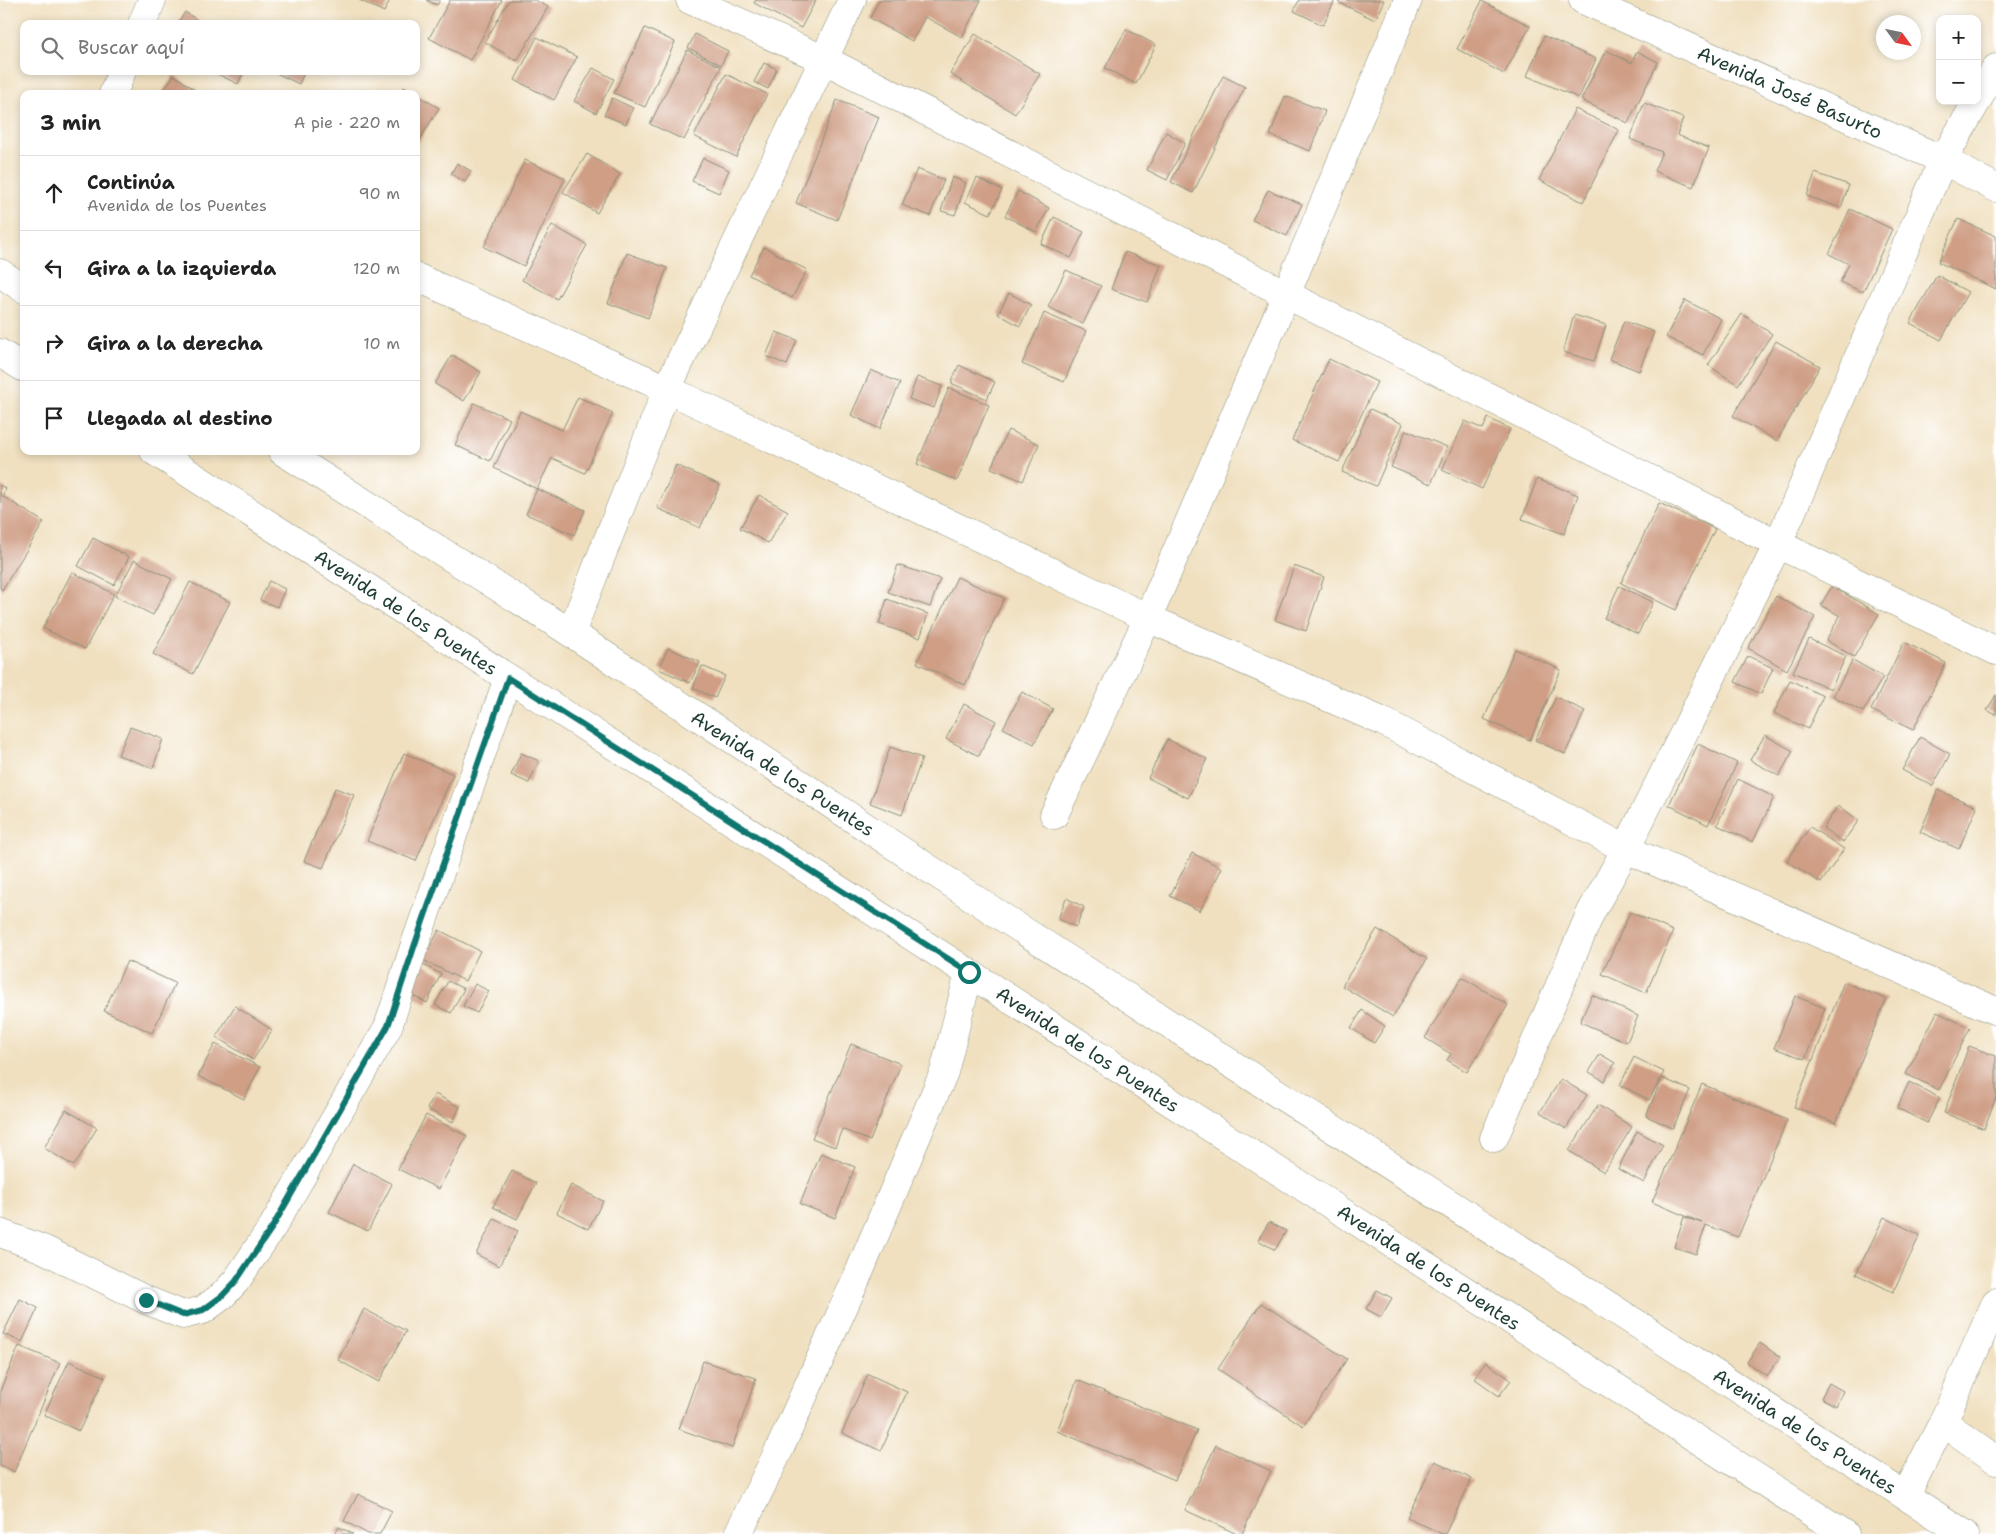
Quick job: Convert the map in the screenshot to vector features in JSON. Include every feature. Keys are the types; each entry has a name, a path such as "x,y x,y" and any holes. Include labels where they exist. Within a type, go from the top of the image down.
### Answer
{"street":[{"path":"144,20 152,0"},
{"path":"690,0 823,59 1778,544 1996,651"},
{"path":"571,633 667,389 852,0"},
{"path":"1054,815 1148,618 1286,295 1408,0"},
{"name":"Avenida José Basurto","path":"1583,0 1943,160 1996,188"},
{"path":"1981,94 1996,68"},
{"path":"115,90 120,75"},
{"path":"1494,1138 1591,912 1626,849 1778,544 1943,160 1975,105"},
{"path":"420,279 667,389 1148,618 1384,722 1626,849 1996,1011"},
{"path":"0,353 20,366"},
{"name":"Avenida de los Puentes","path":"160,455 1845,1534"},
{"name":"Avenida de los Puentes","path":"288,455 571,633 1007,920 1965,1534"},
{"path":"0,1233 43,1249 146,1300 183,1315 203,1310 222,1296 236,1281 273,1226 388,1026 508,678"},
{"path":"738,1534 780,1448 858,1275 944,1072 969,972"},
{"path":"1906,1495 1943,1422 1996,1302"},
{"path":"1943,1422 1996,1460"}],"building":[{"path":"359,0 390,0 384,12"},
{"path":"426,0 440,0 437,5"},
{"path":"450,0 502,0 470,60 429,38"},
{"path":"509,0 535,0 548,7 517,61 485,42"},
{"path":"756,0 816,0 801,28 754,3"},
{"path":"879,0 981,0 962,37 925,17 912,41 870,18"},
{"path":"1299,0 1335,0 1323,25 1294,11"},
{"path":"1340,0 1384,0 1375,20 1338,2"},
{"path":"1482,1 1530,26 1504,74 1457,49"},
{"path":"185,12 197,20 180,20"},
{"path":"645,28 675,42 645,107 614,93"},
{"path":"1126,29 1156,45 1136,84 1105,68"},
{"path":"695,34 728,51 721,65 688,48"},
{"path":"975,34 1040,74 1015,114 950,74"},
{"path":"1544,36 1596,59 1579,98 1527,76"},
{"path":"537,37 577,57 554,100 515,80"},
{"path":"687,50 721,67 684,140 650,124"},
{"path":"1606,50 1632,63 1637,51 1658,62 1628,123 1581,100"},
{"path":"764,63 777,69 768,89 754,82"},
{"path":"593,68 614,79 596,113 574,101"},
{"path":"726,74 767,94 736,157 694,136"},
{"path":"174,75 195,90 164,90"},
{"path":"219,75 242,75 238,84"},
{"path":"280,75 303,75 299,84"},
{"path":"1223,76 1245,87 1193,193 1171,182"},
{"path":"420,96 439,108 420,139"},
{"path":"1285,96 1325,111 1310,151 1270,135"},
{"path":"612,98 633,108 626,124 604,115"},
{"path":"837,100 879,117 837,220 796,203"},
{"path":"1644,103 1683,118 1677,135 1709,148 1693,187 1654,171 1662,152 1630,139"},
{"path":"1575,109 1619,130 1583,202 1539,180"},
{"path":"1166,132 1185,143 1167,180 1147,170"},
{"path":"587,154 620,174 597,213 563,192"},
{"path":"703,158 729,170 719,193 692,181"},
{"path":"525,160 565,178 524,266 484,247"},
{"path":"457,163 471,171 465,182 451,174"},
{"path":"917,169 944,180 930,216 902,205"},
{"path":"1815,173 1849,185 1841,208 1807,196"},
{"path":"952,177 966,183 955,215 941,211"},
{"path":"977,178 1002,190 990,214 965,202"},
{"path":"1268,190 1302,204 1287,236 1252,220"},
{"path":"1018,191 1049,208 1036,232 1005,216"},
{"path":"1850,209 1892,229 1863,292 1840,282 1849,264 1829,254"},
{"path":"1054,217 1084,232 1071,258 1041,244"},
{"path":"1958,219 1996,236 1996,289 1938,262"},
{"path":"552,225 587,245 557,299 522,280"},
{"path":"764,247 807,270 792,298 749,275"},
{"path":"1125,252 1161,265 1147,302 1111,289"},
{"path":"627,253 667,268 648,318 608,303"},
{"path":"1066,270 1101,286 1083,324 1048,307"},
{"path":"1937,275 1968,292 1941,340 1910,323"},
{"path":"1009,293 1031,305 1020,326 998,314"},
{"path":"1685,300 1721,319 1703,355 1666,337"},
{"path":"1044,313 1086,331 1064,382 1022,364"},
{"path":"1742,314 1772,334 1738,385 1708,365"},
{"path":"1574,315 1606,325 1594,361 1563,352"},
{"path":"1624,321 1654,332 1639,371 1609,359"},
{"path":"776,332 797,340 787,365 766,356"},
{"path":"1776,341 1820,366 1777,441 1733,416"},
{"path":"452,355 481,372 464,401 435,384"},
{"path":"1329,359 1377,382 1339,462 1292,440"},
{"path":"959,365 995,382 987,399 951,383"},
{"path":"871,370 900,383 880,429 851,415"},
{"path":"917,377 942,386 934,408 909,399"},
{"path":"949,388 989,405 957,481 917,464"},
{"path":"578,397 613,413 585,473 552,458 537,489 494,468 520,411 562,430"},
{"path":"474,403 510,419 490,461 455,445"},
{"path":"1370,409 1403,424 1376,486 1342,472"},
{"path":"1488,418 1510,429 1482,489 1442,470 1465,421 1483,429"},
{"path":"1008,430 1039,444 1023,481 991,468"},
{"path":"1406,430 1447,447 1431,484 1391,467"},
{"path":"676,465 720,485 700,528 657,508"},
{"path":"1537,479 1578,495 1564,534 1522,519"},
{"path":"0,485 6,489 2,496 44,522 2,590 0,588"},
{"path":"537,489 585,510 574,535 526,514"},
{"path":"759,495 788,511 768,543 740,528"},
{"path":"1659,503 1715,529 1676,610 1621,583"},
{"path":"93,538 129,557 114,585 78,566"},
{"path":"134,560 172,579 153,615 115,596"},
{"path":"898,565 940,579 930,607 888,592"},
{"path":"1294,566 1324,577 1306,631 1275,620"},
{"path":"72,572 114,594 85,649 43,628"},
{"path":"957,577 1004,598 965,685 917,663"},
{"path":"269,581 285,589 277,607 260,600"},
{"path":"190,582 230,602 193,674 153,654"},
{"path":"1619,586 1653,602 1638,634 1604,618"},
{"path":"1832,586 1879,614 1854,657 1826,640 1840,616 1821,605"},
{"path":"1776,596 1815,617 1787,670 1748,648"},
{"path":"887,599 928,614 920,638 879,624"},
{"path":"1809,639 1846,656 1831,689 1793,672"},
{"path":"1904,642 1946,663 1913,730 1871,710"},
{"path":"668,648 700,662 690,683 659,669"},
{"path":"1515,649 1561,670 1530,740 1484,719"},
{"path":"1748,656 1773,668 1761,694 1735,682"},
{"path":"1853,660 1883,677 1863,712 1833,696"},
{"path":"702,666 725,676 715,698 693,688"},
{"path":"1790,680 1823,696 1808,729 1774,713"},
{"path":"1022,692 1053,709 1034,744 1003,728"},
{"path":"1996,695 1996,715 1987,710"},
{"path":"1556,697 1585,711 1565,754 1535,740"},
{"path":"964,704 996,721 979,756 946,739"},
{"path":"130,727 163,739 153,768 118,755"},
{"path":"1765,735 1793,751 1779,776 1750,760"},
{"path":"1920,737 1950,754 1933,786 1902,770"},
{"path":"1167,739 1207,759 1188,798 1148,778"},
{"path":"1698,744 1737,763 1708,825 1669,805"},
{"path":"890,747 922,758 902,815 870,803"},
{"path":"404,753 453,774 416,861 367,841"},
{"path":"521,753 539,761 529,783 511,775"},
{"path":"1738,779 1774,797 1753,842 1717,825"},
{"path":"335,788 354,795 323,868 304,861"},
{"path":"1938,790 1977,807 1959,849 1920,832"},
{"path":"1838,806 1859,820 1843,842 1823,828"},
{"path":"1810,827 1844,849 1821,883 1787,861"},
{"path":"1192,853 1222,868 1200,911 1170,896"},
{"path":"1066,898 1084,907 1076,927 1058,919"},
{"path":"1630,912 1673,931 1646,993 1602,974"},
{"path":"1377,929 1427,959 1393,1017 1342,986"},
{"path":"439,930 480,951 465,981 423,960"},
{"path":"127,961 175,983 152,1033 104,1011"},
{"path":"422,964 441,974 427,1003 408,993"},
{"path":"1462,977 1508,1005 1467,1072 1447,1060 1451,1054 1425,1038"},
{"path":"448,981 464,989 451,1013 435,1005"},
{"path":"1844,982 1886,999 1836,1123 1794,1107"},
{"path":"475,984 489,991 477,1013 463,1006"},
{"path":"1592,995 1638,1016 1627,1042 1580,1022"},
{"path":"1795,996 1825,1008 1805,1059 1774,1048"},
{"path":"235,1006 272,1030 253,1060 216,1037"},
{"path":"1362,1010 1385,1026 1374,1043 1351,1028"},
{"path":"1937,1012 1970,1028 1939,1090 1906,1074"},
{"path":"215,1044 260,1067 244,1099 198,1076"},
{"path":"851,1044 901,1064 870,1141 842,1129 835,1147 812,1138"},
{"path":"1969,1046 1996,1056 1996,1097 1984,1129 1944,1113"},
{"path":"1600,1054 1615,1063 1604,1081 1589,1072"},
{"path":"1634,1057 1664,1072 1649,1100 1620,1085"},
{"path":"1662,1078 1690,1090 1673,1128 1646,1116"},
{"path":"1561,1079 1587,1095 1566,1129 1540,1112"},
{"path":"1909,1082 1940,1098 1927,1123 1897,1108"},
{"path":"1702,1084 1787,1120 1738,1237 1706,1225 1696,1254 1674,1247 1684,1217 1702,1223 1652,1202"},
{"path":"435,1094 460,1107 453,1122 427,1109"},
{"path":"1598,1105 1632,1127 1604,1172 1569,1151"},
{"path":"66,1110 97,1128 74,1166 44,1148"},
{"path":"426,1115 467,1136 439,1189 398,1169"},
{"path":"1637,1131 1663,1145 1644,1183 1618,1169"},
{"path":"821,1153 855,1167 835,1218 800,1204"},
{"path":"353,1164 392,1184 368,1231 329,1212"},
{"path":"512,1171 536,1183 517,1219 493,1207"},
{"path":"571,1185 603,1201 588,1229 557,1213"},
{"path":"1884,1217 1920,1235 1893,1292 1856,1274"},
{"path":"494,1219 518,1231 499,1266 476,1254"},
{"path":"1269,1222 1286,1231 1275,1250 1258,1240"},
{"path":"1377,1290 1392,1298 1381,1317 1366,1309"},
{"path":"20,1299 38,1308 22,1342 3,1334"},
{"path":"1261,1303 1347,1359 1303,1426 1218,1369"},
{"path":"364,1309 406,1331 379,1382 338,1360"},
{"path":"1760,1343 1780,1357 1767,1376 1747,1362"},
{"path":"19,1346 60,1363 14,1472 0,1466 0,1391"},
{"path":"69,1361 105,1377 79,1431 44,1415"},
{"path":"703,1361 756,1378 732,1448 679,1429"},
{"path":"1486,1362 1511,1380 1499,1396 1474,1378"},
{"path":"868,1374 907,1392 881,1451 842,1433"},
{"path":"1077,1380 1197,1430 1175,1480 1057,1431"},
{"path":"1829,1383 1843,1391 1836,1406 1821,1398"},
{"path":"1216,1445 1271,1471 1242,1534 1237,1534 1185,1510"},
{"path":"1435,1461 1472,1479 1445,1534 1407,1517"},
{"path":"358,1494 392,1511 380,1534 368,1534 344,1521"},
{"path":"339,1527 353,1534 335,1534"}],"route":[{"path":"146,1300 183,1315 203,1310 222,1296 236,1281 273,1226 388,1026 508,678 969,972"}]}
